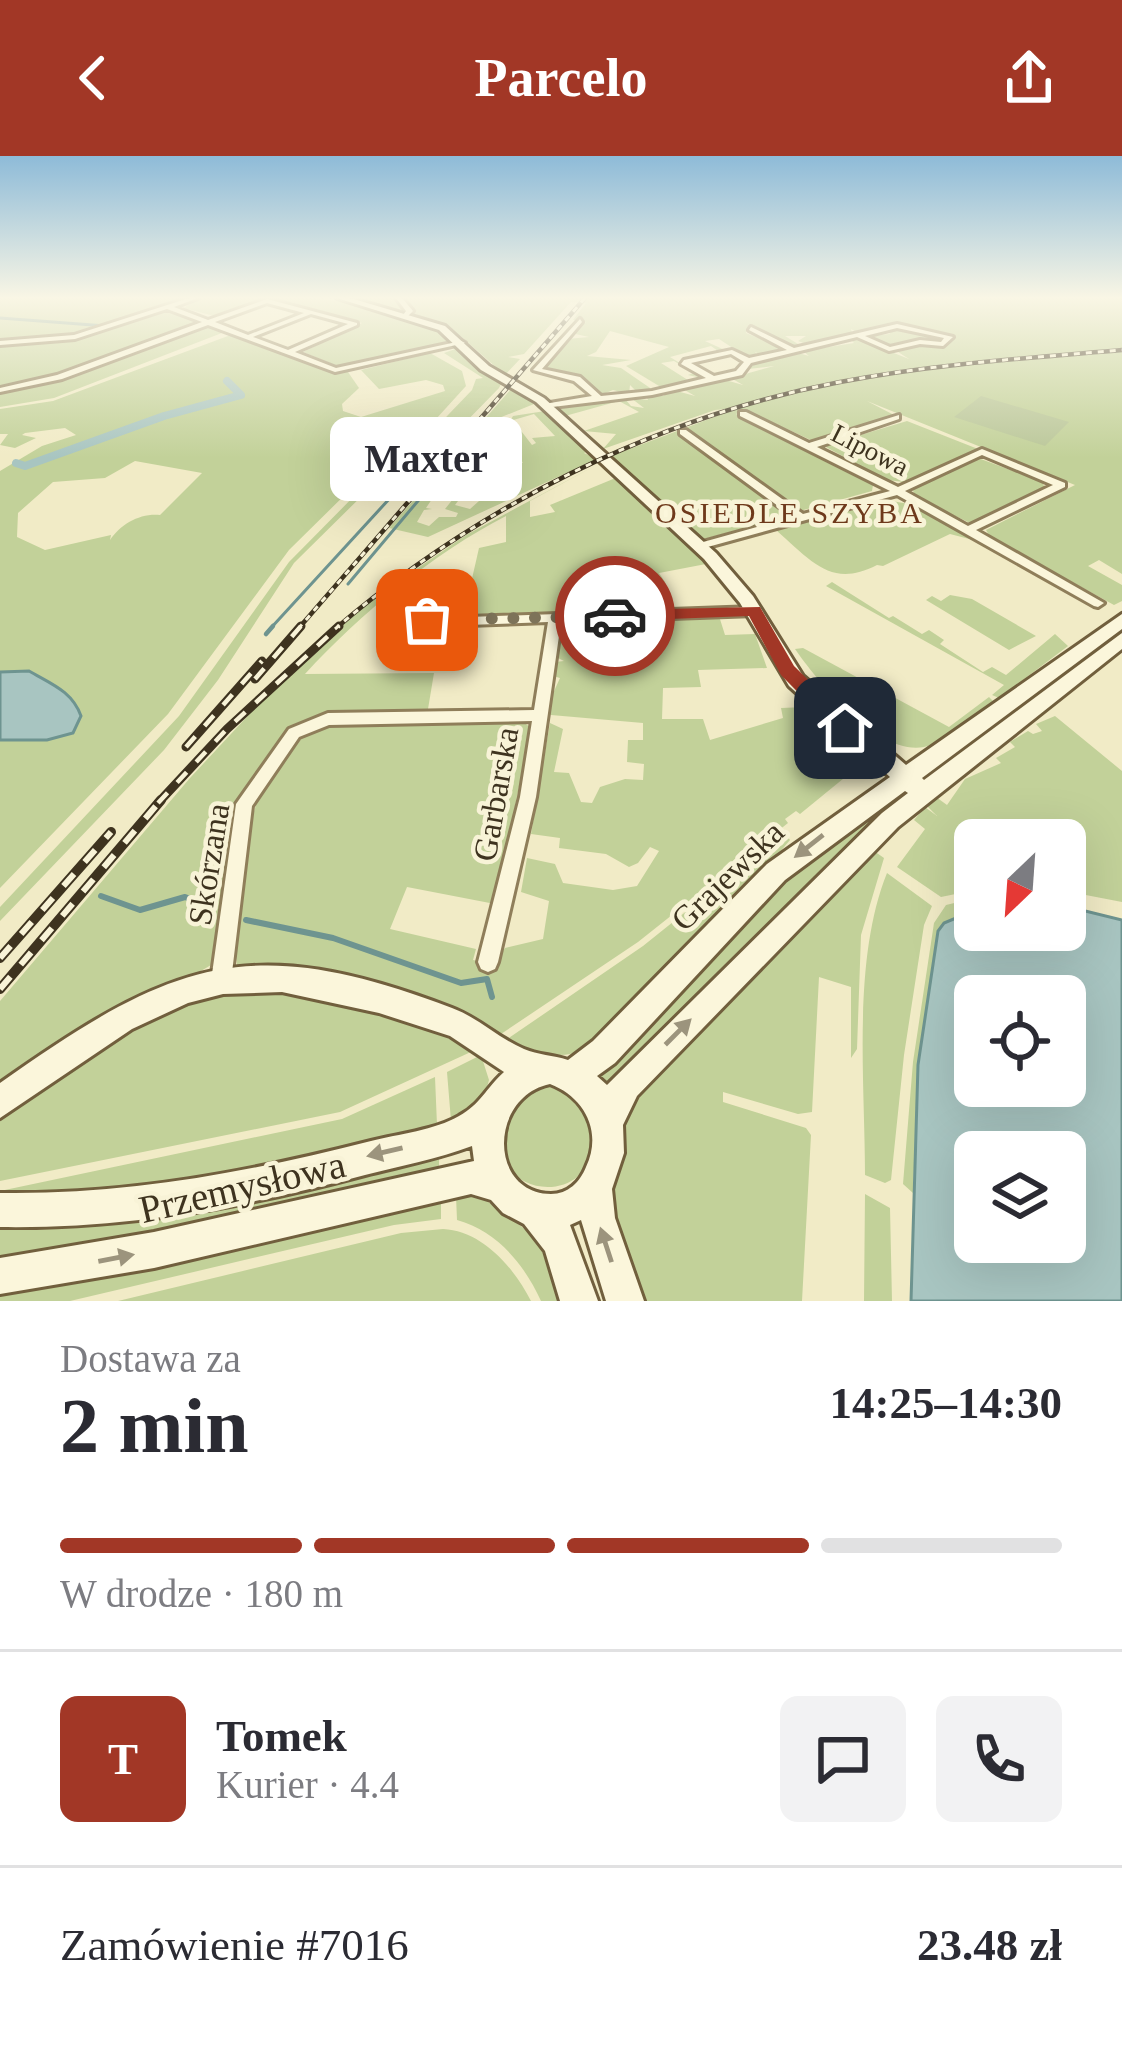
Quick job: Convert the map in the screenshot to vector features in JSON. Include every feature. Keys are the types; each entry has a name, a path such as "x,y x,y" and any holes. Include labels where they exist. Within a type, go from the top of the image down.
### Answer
{"main road":[{"path":"469,351 488,371 547,406 700,546 754,610 796,681 914,785"},
{"name":"Grajewska","path":"608,1123 626,1085 914,785 1122,620"},
{"name":"Grajewska","path":"558,1072 604,1052 776,872 914,785 1122,639"},
{"path":"0,1102 140,1009 178,992 221,981 282,979 466,1027 509,1059 558,1072 591,1089 608,1123 608,1156 595,1187 598,1218 625,1301"},
{"path":"466,1027 490,1054 496,1107 488,1150 501,1186 516,1202 536,1211 560,1240 579,1301"},
{"path":"496,1107 518,1079 558,1072"},
{"name":"Przemysłowa","path":"0,1210 160,1202 463,1133 496,1107"},
{"name":"Przemysłowa","path":"0,1276 137,1254 471,1177 501,1186"},
{"path":"536,1211 564,1210 595,1187"}],"street":[{"path":"0,390 59,377 130,351"},
{"path":"290,352 346,370 425,351"},
{"path":"553,351 537,370 579,380 597,396"},
{"path":"581,400 628,396 739,373 748,361 793,351"},
{"path":"712,379 684,362 732,352 748,361"},
{"path":"547,406 597,396 628,396"},
{"name":"Lipowa","path":"743,414 898,490 1098,603"},
{"path":"810,446 896,417"},
{"path":"683,433 801,518"},
{"path":"700,546 898,490 982,452 1061,485 968,530"},
{"path":"394,605 432,622 554,627 754,610"},
{"name":"Garbarska","path":"488,962 512,877 554,627"},
{"name":"Skórzana","path":"221,981 244,804 294,733 328,719 540,715"}],"green space":[{"path":"0,351 119,351 47,379 0,388"},
{"path":"136,351 174,351 54,398 0,407 0,392 63,378"},
{"path":"186,351 280,351 326,371 348,372 359,388 342,404 343,411 361,417 445,391 443,385 426,380 379,389 361,370 430,353 462,371 466,386 436,419 406,420 428,427 359,481 289,550 168,714 0,888 0,740 47,740 73,733 81,716 47,680 26,672 0,672 0,471 42,446 76,435 65,428 25,433 22,435 36,438 15,448 0,445 8,434 0,434 0,409 53,401","holes":["135,461 202,473 160,515 132,521 110,540 111,535 45,550 17,537 18,513 53,482 105,478"]},
{"path":"410,351 342,368 303,352"},
{"path":"461,351 475,368 501,384 499,388 408,481 378,480 294,563 218,680 164,750 0,921 0,907 179,716 289,562 371,479 425,439 472,390 476,379 483,378 444,353"},
{"path":"478,351 526,351 508,357 520,359 505,375"},
{"path":"556,351 596,351 587,356 631,360 602,365 621,368 653,390 638,393 630,385 629,394 613,390 601,395 579,378 541,369"},
{"path":"659,351 691,351 670,357 706,379 688,375 694,373 674,361 661,363 691,382 664,389 626,366"},
{"path":"738,351 782,351 764,356 755,352 758,356 748,358"},
{"path":"804,351 890,351 909,359 897,351 1122,351 1122,574 1099,560 1088,566 1122,585 1122,601 1114,605 990,537 986,530 1075,485 867,401 894,415 813,441 746,410 736,414 873,485 872,491 800,511 687,430 678,433 789,516 704,539 611,456 738,408 715,410 603,449 616,434 584,431 639,412 619,401 565,416 558,409 625,399 631,406 644,408 631,398 648,400 646,396 663,396 673,390 695,396 683,389 722,379 743,385 731,378 774,366 748,369 752,362 795,352 809,356"},
{"path":"511,389 534,404 494,420 493,428 499,429 493,429 492,436 498,437 491,437 493,443 477,454 483,456 476,456 465,468 468,472 462,471 452,481 455,485 449,484 436,496 441,498 432,499 426,508 432,509 424,510 417,522 429,526 439,517 456,517 458,513 445,509 453,499 458,501 455,505 470,509 523,462 492,458 510,449 501,447 508,438 509,424 515,423 532,445 536,443 532,438 555,436 534,414 510,421 513,416 545,411 588,451 584,453 597,459 428,537 389,528"},
{"path":"981,396 1069,422 1045,446 954,417"},
{"path":"907,421 978,449 904,482 887,480 824,446"},
{"path":"978,458 1043,482 1044,487 970,523 914,496 913,489"},
{"path":"602,462 530,501 530,517 555,512 550,505 618,477 706,564 659,573 665,582 627,584 631,612 463,618 479,548 506,542 506,516 426,566 374,607 305,674 434,673 428,709 482,708 323,715 293,727 239,801 211,965 0,1091 0,1001 190,778 295,665 377,596 466,535"},
{"path":"886,500 915,505 1039,575 977,541 950,534 883,566 835,573 812,562 776,530"},
{"path":"832,582 889,618 922,634 929,630 944,640 940,644 983,672 992,667 1006,675 1055,634 1068,646 999,698 992,695 1004,685 826,586"},
{"path":"950,595 972,599 1036,636 1009,650 926,600 932,596 941,601"},
{"path":"719,616 725,635 755,634 767,668 698,670 701,687 663,688 662,719 703,719 710,740 783,718 781,708 806,707 848,754 849,774 800,814 796,811 785,819 788,823 638,942 501,1034 467,1013 437,1004 237,965 244,854 260,794 294,744 321,725 522,721 531,728 495,904 407,887 390,929 476,949 473,960 494,964 505,948 543,939 549,901 521,892 527,858 555,864 563,883 613,890 637,886 659,851 650,847 629,867 606,854 559,848 560,838 531,834 550,723 563,729 554,772 569,773 581,802 592,803 600,787 625,779 643,780 644,764 627,762 628,740 643,740 643,723 545,711 560,678 553,676 555,662 564,661 556,657 558,643 567,642 559,640 560,630 595,619"},
{"path":"803,648 949,727 989,697 994,702 943,740 906,747 869,729 851,714 795,649"},
{"path":"1055,716 1122,771 1122,902 1086,895 1086,819 954,819 954,894 941,897 897,867 925,829 914,820 925,807 937,816 927,806 936,797 947,805 965,779 1001,763 996,758 1015,747 1010,742 1028,731 1042,731 1036,724"},
{"path":"872,810 878,816 607,1088 597,1076 737,926 796,870"},
{"path":"784,833 790,840 767,867 593,1046 548,1055 503,1042 643,946"},
{"path":"874,851 884,858 861,935 857,1049 851,1058 851,987 819,977 812,1112 798,1114 723,1092 723,1102 806,1128 811,1135 802,1301 641,1301 609,1199 627,1106"},
{"path":"887,873 932,906 924,925 904,1055 891,1180 885,1183 865,1175 863,1022 869,944"},
{"path":"954,903 954,919 944,923 918,1065 913,1193 903,1184 913,1062 934,923 946,905"},
{"path":"249,988 297,993 442,1029 473,1051 340,1112 0,1181 0,1113 107,1039 176,1003"},
{"path":"481,1055 489,1080 483,1102 451,1121 447,1072"},
{"path":"435,1077 437,1125 166,1183 56,1192 0,1191 342,1119"},
{"path":"548,1085 579,1099 591,1137 587,1164 572,1180 551,1187 529,1184 511,1171 502,1149 514,1106 529,1092"},
{"path":"439,1154 439,1168 151,1236 0,1257 0,1229 141,1221"},
{"path":"865,1194 890,1208 892,1301 864,1301"},
{"path":"479,1195 545,1244 565,1301 541,1301 508,1251 485,1232 457,1220 456,1196"},
{"path":"441,1200 441,1219 394,1225 70,1301 0,1301 0,1295 102,1279"},
{"path":"443,1229 471,1236 496,1253 531,1301 118,1301 401,1233"}],"water":[{"path":"29,671 72,700 81,716 73,733 47,740 0,740 0,672"},
{"path":"1086,911 1122,920 1122,1301 911,1301 918,1065 938,931 954,919 954,951 1086,951"}],"waterway":[{"path":"16,463 25,466 164,416 241,395 227,381"},
{"path":"270,629 402,485"},
{"path":"348,584 428,489"},
{"path":"266,634 273,626"},
{"path":"101,896 140,910 185,897 214,908"},
{"path":"246,920 333,938 461,983 487,979 492,997"}],"railway":[{"path":"298,629 539,351"},
{"path":"335,629 390,585 509,506 637,443 703,418 875,376 1105,351"},
{"path":"255,679 301,626"},
{"path":"158,803 227,729 339,626"},
{"path":"186,747 262,661"},
{"path":"0,989 161,800"},
{"path":"0,958 111,832"}],"way so far":[{"path":"427,620 615,616"}],"place":[{"name":"Maxter","path":"427,620"}],"district":[{"name":"OSIEDLE SZYBA","path":"790,513"}],"route":[{"path":"615,616 754,610 788,670 845,728"}]}
